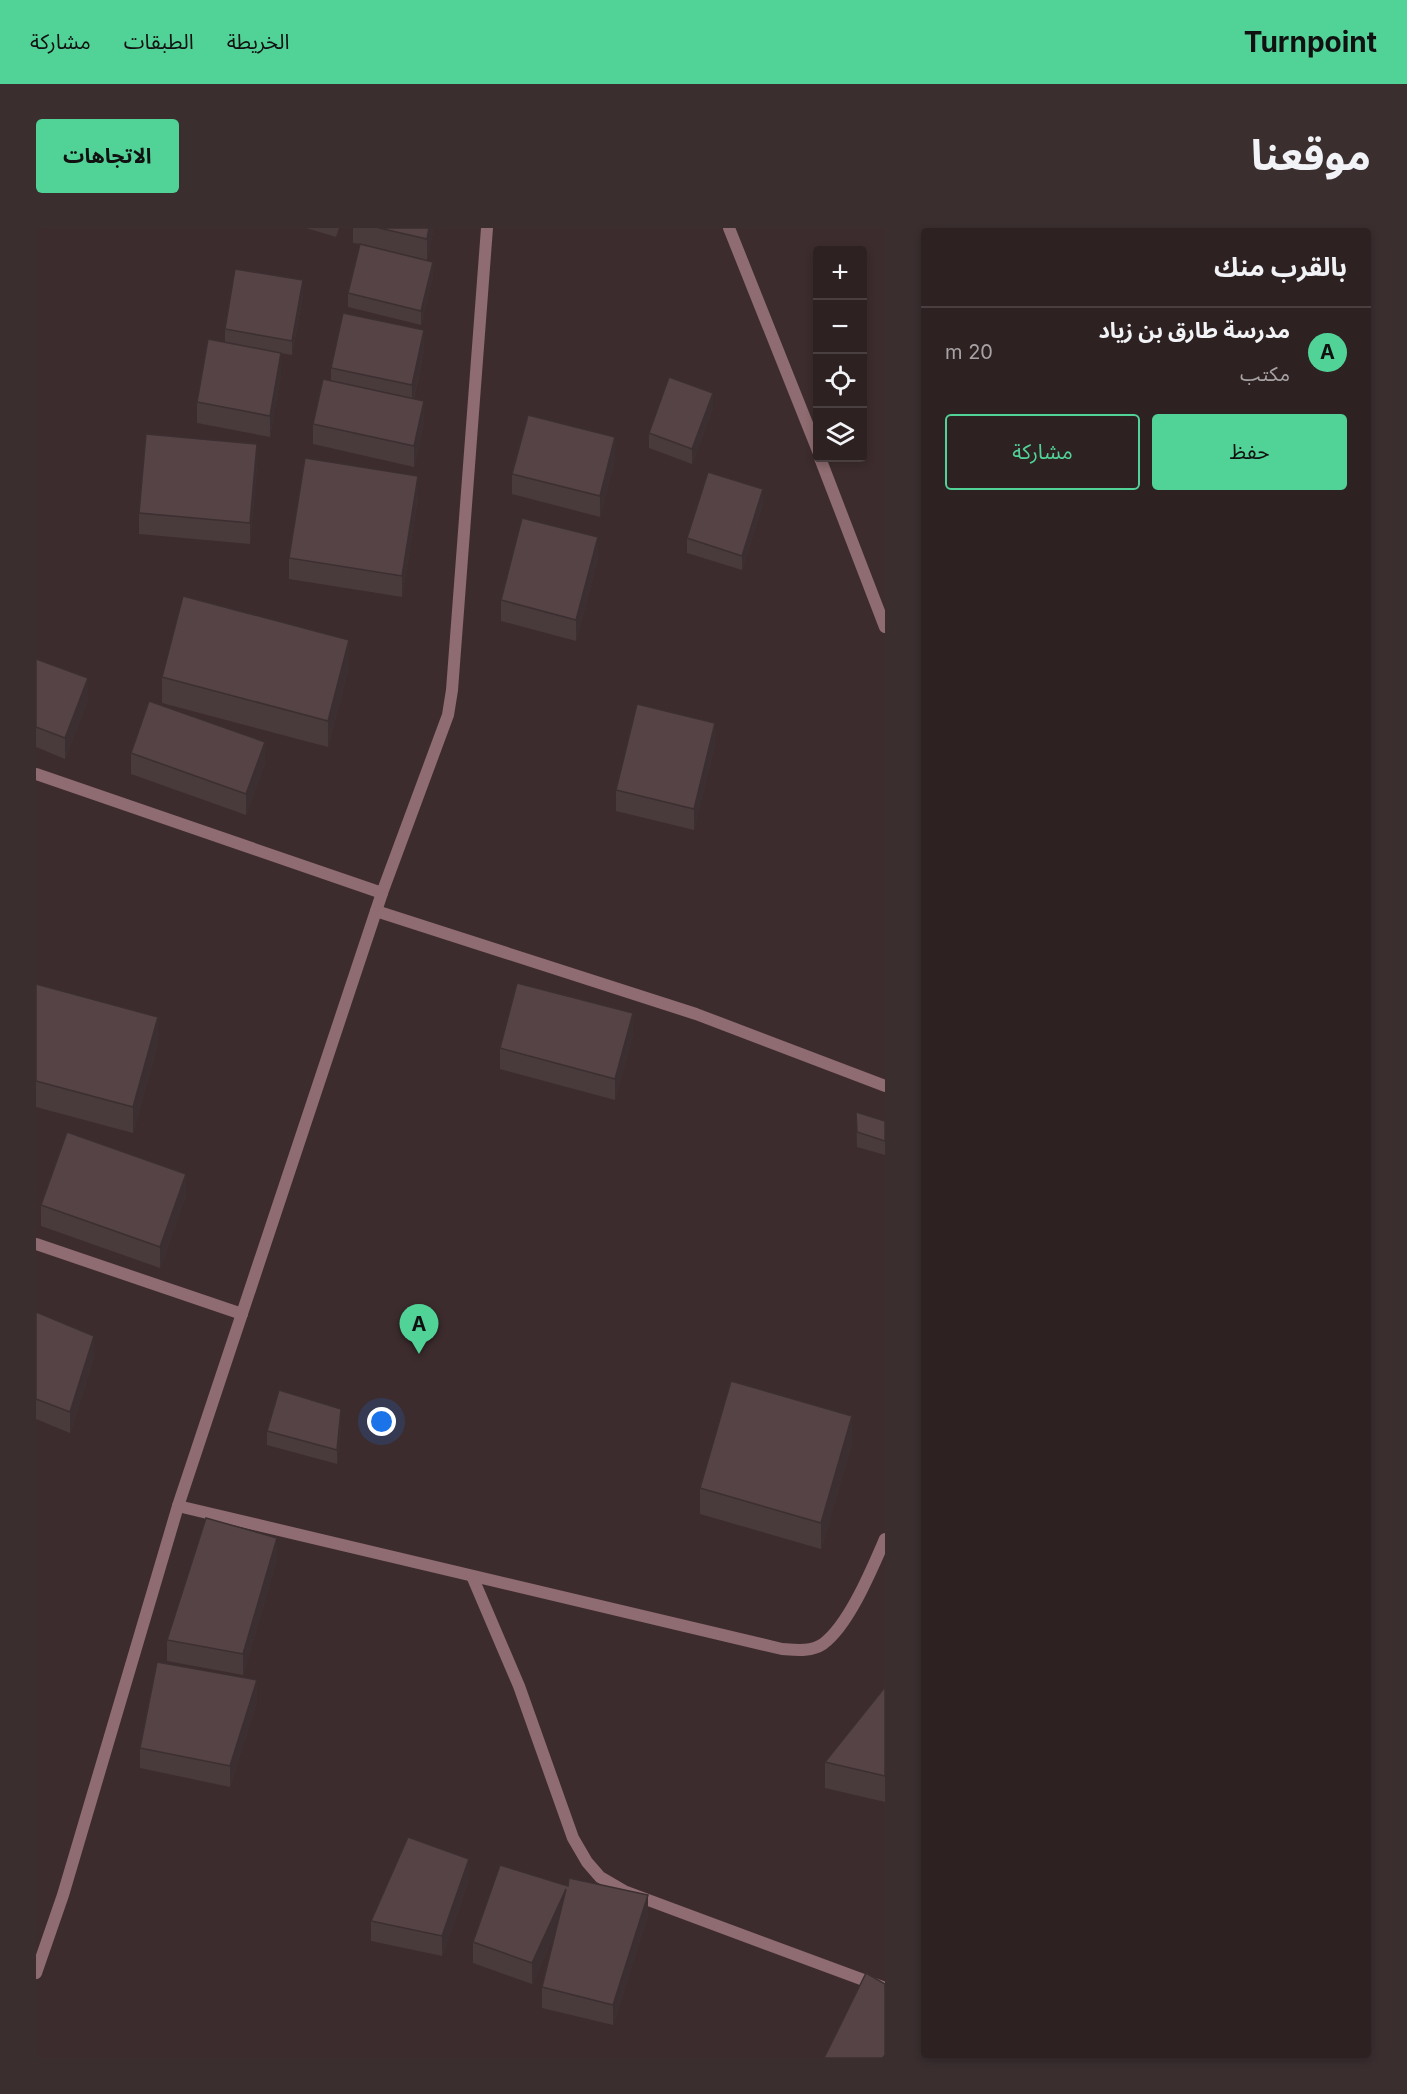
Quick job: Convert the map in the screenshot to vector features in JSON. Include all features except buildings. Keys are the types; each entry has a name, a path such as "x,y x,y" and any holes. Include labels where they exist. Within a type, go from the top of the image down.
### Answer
{"street":[{"path":"36,1973 63,1895 178,1506 382,893 448,715 452,690 487,228"},
{"path":"729,228 813,438"},
{"path":"822,462 885,627"},
{"path":"36,774 382,893"},
{"path":"376,911 696,1014 885,1086"},
{"path":"36,1244 242,1314"},
{"path":"178,1506 782,1649 808,1650 823,1644 864,1587 885,1539"},
{"path":"472,1576 519,1686 573,1838 588,1863 600,1877 624,1891 885,1988"}],"place":[{"name":"مدرسة طارق بن زياد","path":"419,1354"}]}
